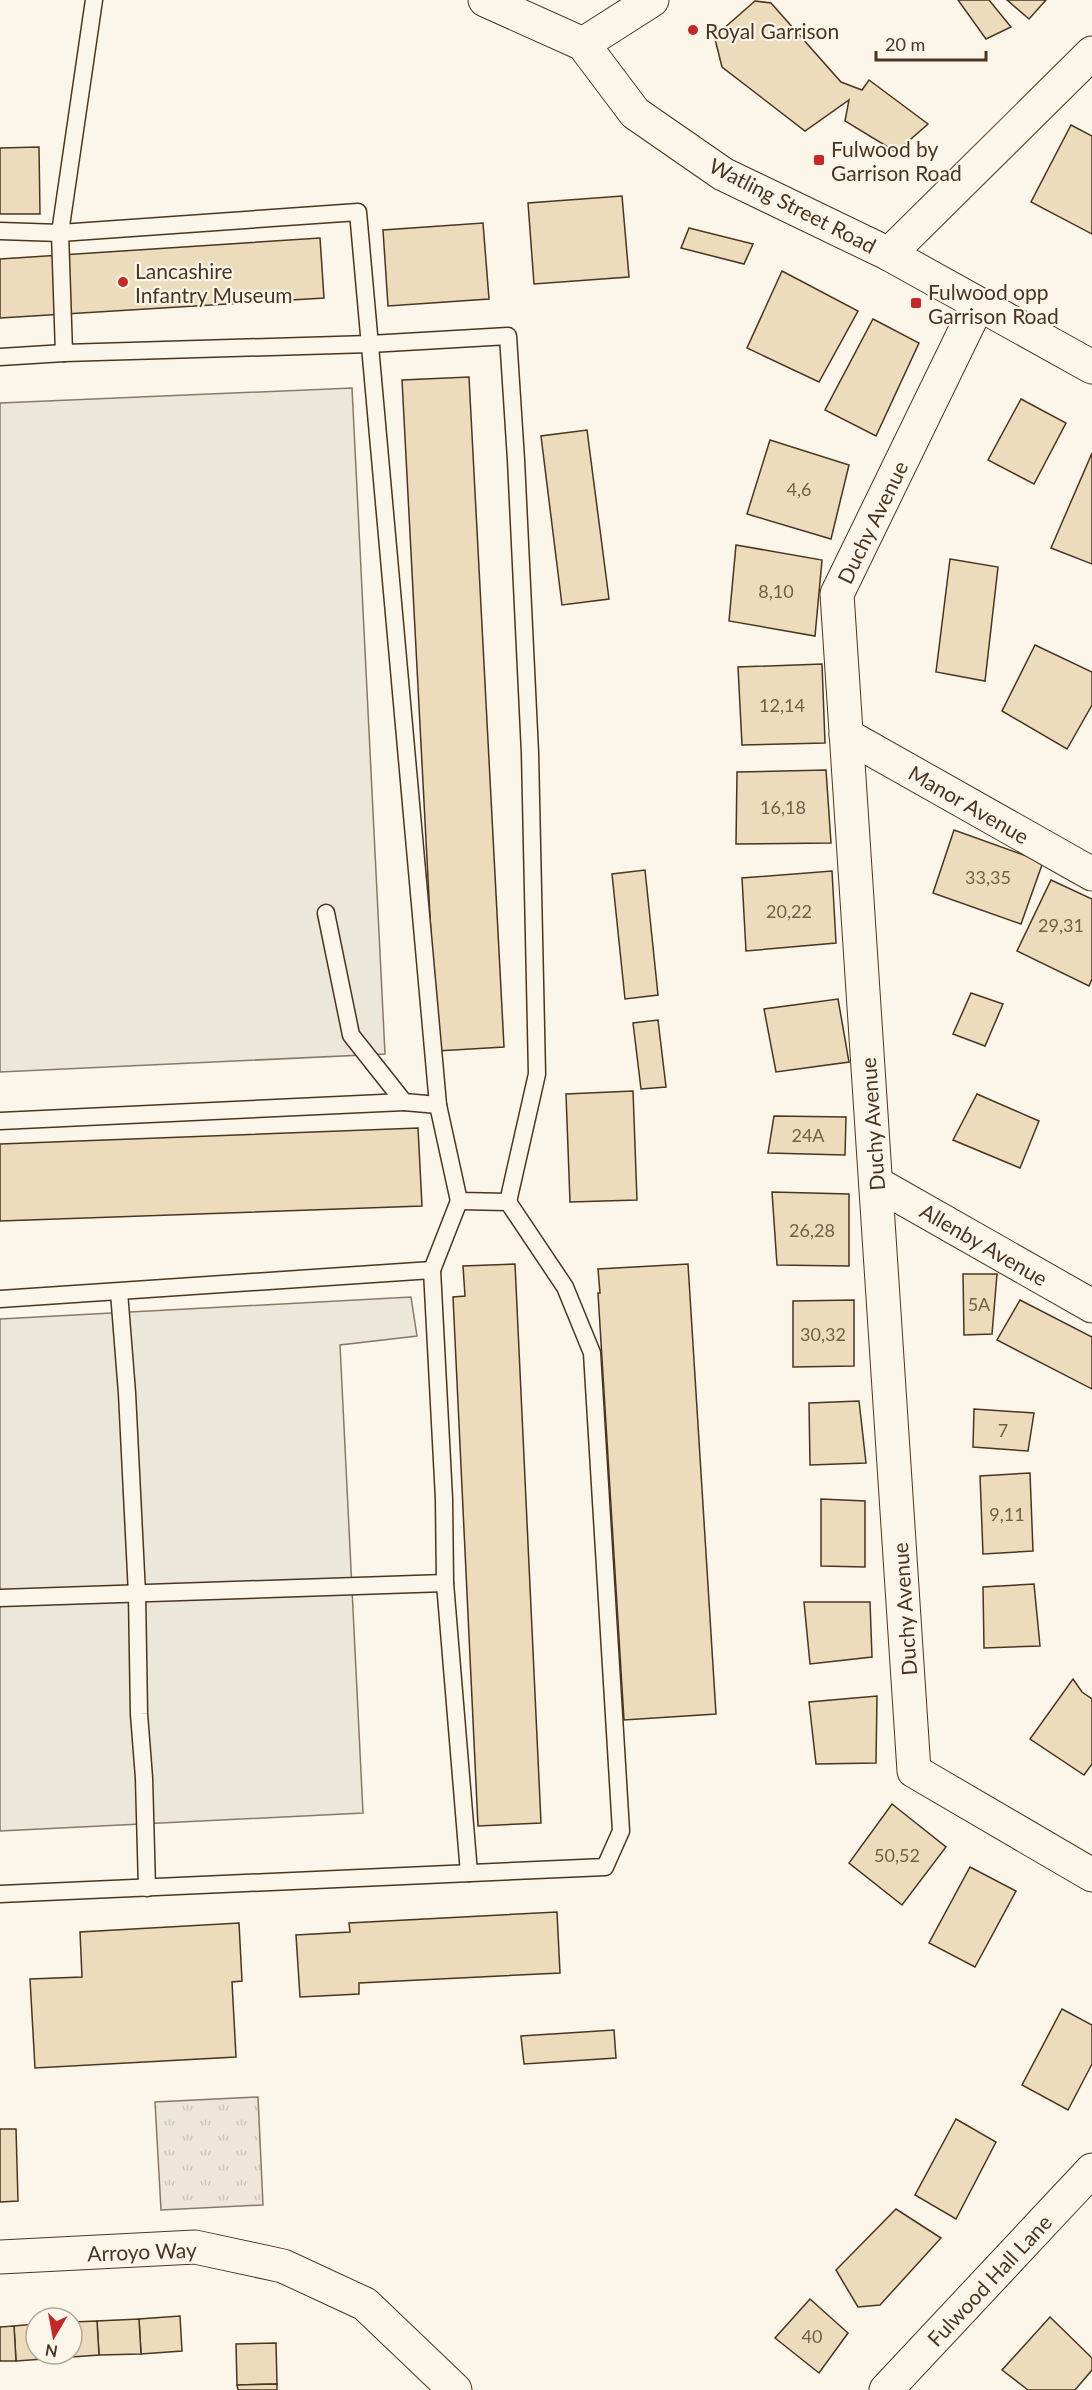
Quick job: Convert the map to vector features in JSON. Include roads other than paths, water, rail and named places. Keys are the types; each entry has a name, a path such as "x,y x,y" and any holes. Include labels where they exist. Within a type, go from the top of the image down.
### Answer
{"street":[{"name":"Watling Street Road","path":"485,0 583,44 635,112 714,167 889,254 1092,367"},
{"path":"583,44 652,0"},
{"path":"889,254 1092,53"},
{"name":"Duchy Avenue","path":"978,304 837,594 914,1771 1092,1875"},
{"name":"Manor Avenue","path":"846,735 1092,874"},
{"name":"Allenby Avenue","path":"876,1183 1092,1306"},
{"name":"Fulwood Hall Lane","path":"885,2390 1092,2170"},
{"name":"Arroyo Way","path":"0,2257 195,2247 283,2266 364,2304 455,2390"}],"lane":[{"path":"64,353 60,233 94,0"},
{"path":"0,231 60,233 358,212 438,1104 459,1201 432,1270 444,1499 445,1583 469,1873"},
{"path":"0,357 370,344 508,336 530,742 537,1074 508,1202 565,1287 592,1353 621,1830 605,1867 0,1894"},
{"path":"326,913 351,1035 404,1101"},
{"path":"0,1121 404,1101 438,1104"},
{"path":"459,1201 508,1202"},
{"path":"0,1299 432,1270"},
{"path":"119,1292 127,1393 137,1594 139,1714 144,1778 147,1888"},
{"path":"0,1598 445,1583"}],"place":[{"name":"Royal Garrison","path":"693,30"},
{"name":"Fulwood by Garrison Road","path":"819,160"},
{"name":"Lancashire Infantry Museum","path":"123,282"},
{"name":"Fulwood opp Garrison Road","path":"916,303"}]}
